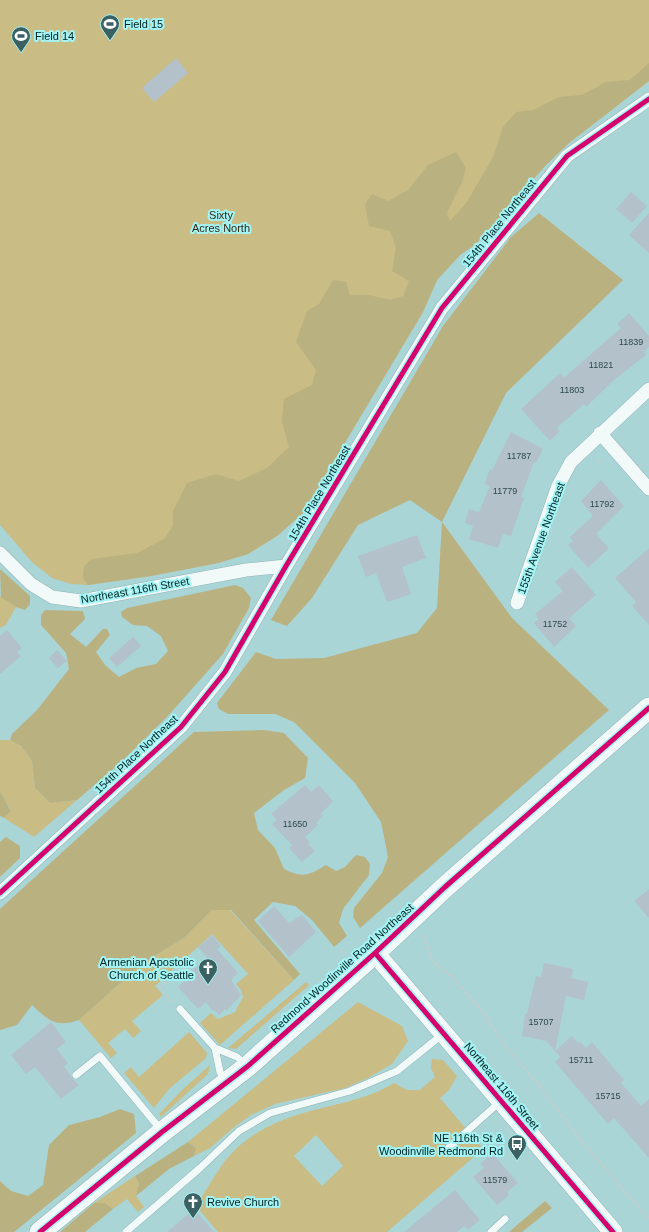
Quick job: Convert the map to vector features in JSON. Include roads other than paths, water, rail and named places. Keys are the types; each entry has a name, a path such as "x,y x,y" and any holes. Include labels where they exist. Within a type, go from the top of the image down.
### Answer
{"main road":[{"name":"Redmond-Woodinville Road Northeast","path":"40,1232 162,1132 226,1085 375,953 446,887 649,708"}],"street":[{"name":"154th Place Northeast","path":"0,893 181,727 193,714 225,672 286,566 442,308 567,156 649,99"},
{"name":"155th Avenue Northeast","path":"517,602 558,486 571,462 600,433 649,389"},
{"path":"600,433 649,489"},
{"name":"Northeast 116th Street","path":"0,553 31,584 52,596 81,601 246,570 286,566"},
{"name":"Northeast 116th Street","path":"375,953 613,1232"}],"lane":[{"path":"180,1009 215,1048 237,1057 248,1066"},
{"path":"126,1232 200,1168 239,1131 270,1113 350,1091 397,1071 444,1034"},
{"path":"215,1048 220,1072 226,1085"},
{"path":"76,1075 100,1056 162,1132"},
{"path":"449,1147 501,1101"},
{"path":"491,1232 505,1219"}],"place":[{"name":"Field 15","path":"110,41"},
{"name":"Field 14","path":"21,53"},
{"name":"Armenian Apostolic Church of Seattle","path":"208,985"},
{"name":"NE 116th St & Woodinville Redmond Rd","path":"517,1161"},
{"name":"Revive Church","path":"193,1219"}],"park label":[{"name":"Sixty Acres North","path":"221,221"}]}
